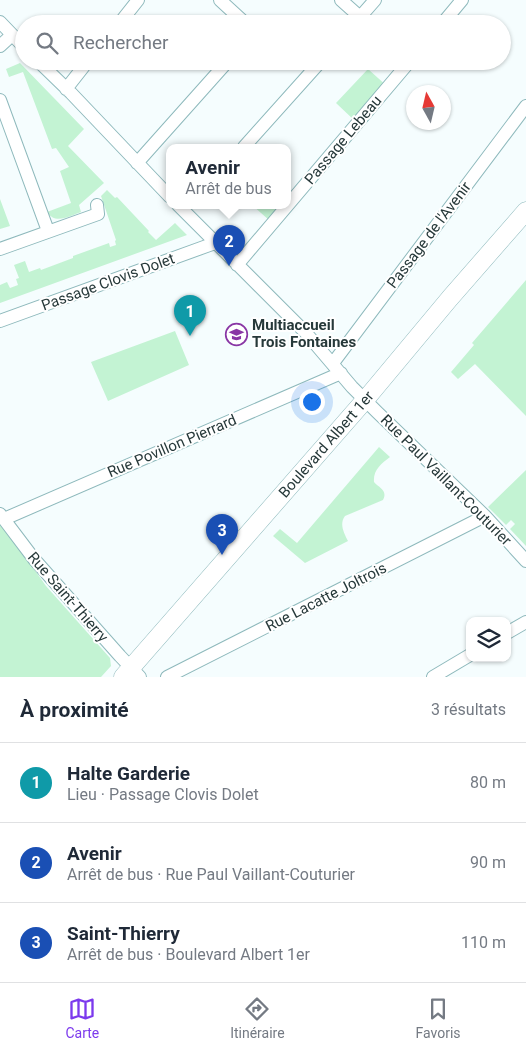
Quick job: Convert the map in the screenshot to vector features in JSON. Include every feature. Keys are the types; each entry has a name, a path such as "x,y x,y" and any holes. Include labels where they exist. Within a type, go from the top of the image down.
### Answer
{"main road":[{"name":"Boulevard Albert 1er","path":"128,670 365,400 526,211"}],"street":[{"path":"126,15 138,0"},
{"path":"220,0 236,15"},
{"path":"341,0 352,15"},
{"path":"362,15 376,0"},
{"path":"450,15 462,0"},
{"path":"0,22 15,38"},
{"path":"0,46 12,35"},
{"path":"47,70 166,193"},
{"path":"66,89 81,70"},
{"path":"137,163 220,70"},
{"path":"247,144 313,70"},
{"name":"Passage Lebeau","path":"291,201 402,70"},
{"path":"0,100 48,232"},
{"name":"Passage de l'Avenir","path":"333,363 526,106"},
{"path":"0,249 98,214 96,205"},
{"name":"Rue Paul Vaillant-Couturier","path":"187,209 215,243 306,333 365,400 485,516 526,561"},
{"name":"Passage Lebeau","path":"237,265 284,209"},
{"name":"Passage Clovis Dolet","path":"0,321 215,243"},
{"name":"Rue Povillon Pierrard","path":"2,516 341,373"},
{"name":"Rue Saint-Thierry","path":"2,516 34,559 128,670"},
{"name":"Rue Lacatte Joltrois","path":"167,677 485,516"},
{"path":"511,631 526,622"},
{"path":"433,677 466,658"}],"green space":[{"path":"15,65 15,70 27,70 84,129 68,146 104,183 79,205 81,212 58,219 50,216 47,212 71,203 60,171 69,167 56,148 52,149 23,72 9,77 6,69"},
{"path":"367,70 388,87 355,121 336,103"},
{"path":"107,190 115,198 117,197 156,240 175,223 187,235 0,303 0,285 7,282 10,288 18,285 16,279 19,278 14,265 25,261 29,272 40,268 41,270 109,243 110,247 116,245 101,196"},
{"path":"0,199 10,226 0,229"},
{"path":"256,209 280,209 270,221"},
{"path":"526,280 526,416 475,364 458,379 451,372 474,345 472,343"},
{"path":"175,331 189,365 108,401 91,362"},
{"path":"379,447 390,457 378,468 374,478 374,482 384,491 384,497 383,500 345,516 342,525 348,541 305,563 273,536 280,529 297,543"},
{"path":"526,470 526,546 510,529 515,524 511,520 506,525 488,507"},
{"path":"0,521 46,586 110,658 111,666 101,677 0,677"}],"place":[{"name":"Avenir","path":"229,266"},
{"name":"Multiaccueil Trois Fontaines","path":"236,334"},
{"name":"Halte Garderie","path":"190,336"},
{"name":"Saint-Thierry","path":"222,555"}]}
